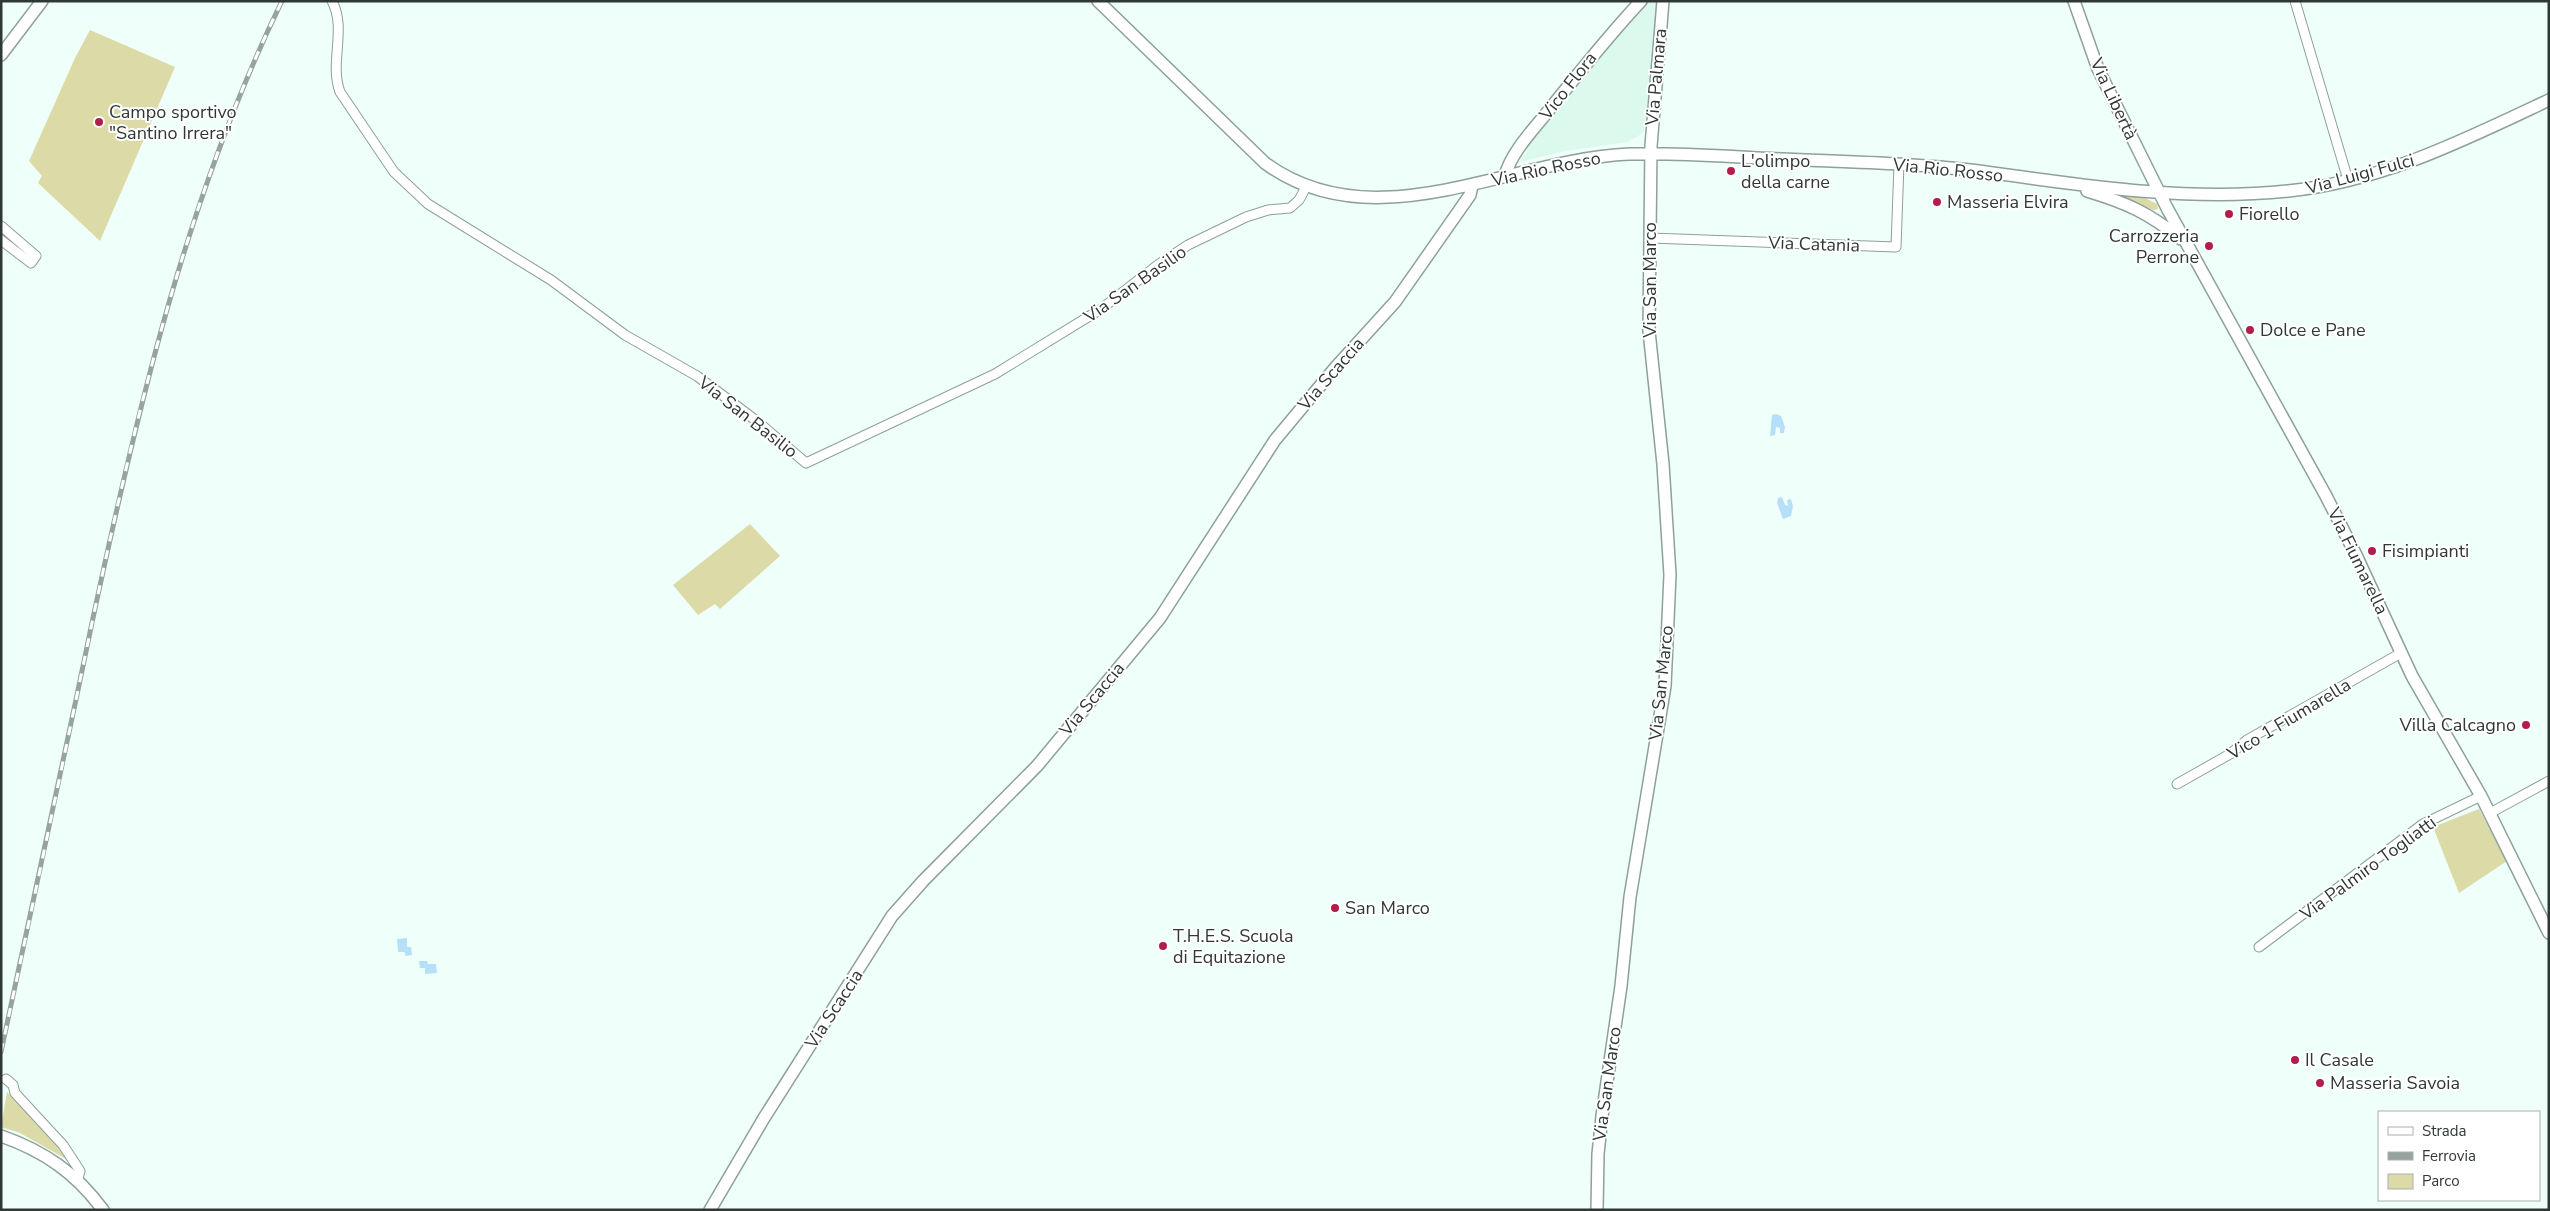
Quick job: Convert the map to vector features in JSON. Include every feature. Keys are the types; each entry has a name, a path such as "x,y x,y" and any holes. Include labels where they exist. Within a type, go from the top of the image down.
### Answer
{"street":[{"path":"2,53 42,1"},
{"name":"Via San Basilio","path":"332,1 339,21 336,82 340,92 394,172 409,188 428,204 551,280 625,335 697,376 758,422 806,463 995,374 1101,309 1159,264 1188,245 1246,217 1268,210 1290,208 1299,200 1306,187"},
{"name":"Via Rio Rosso","path":"1098,1 1265,163 1283,177 1306,187 1331,194 1358,198 1445,191 1472,186 1568,161 1650,154 1899,164 1980,172 2066,184"},
{"name":"Vico Flora","path":"1505,176 1507,166 1526,140 1606,38 1641,1"},
{"name":"Via Palmara","path":"1650,154 1663,1"},
{"name":"Via Libertà","path":"2074,1 2098,68 2160,193"},
{"path":"2295,1 2348,180"},
{"name":"Via Luigi Fulci","path":"2066,184 2160,193 2264,193 2307,189 2348,180 2450,146 2549,100"},
{"name":"Via San Marco","path":"1597,1210 1598,1154 1602,1116 1621,986 1630,897 1665,686 1670,575 1663,464 1649,331 1650,154"},
{"name":"Via Catania","path":"1650,238 1896,247 1899,164"},
{"path":"2066,184 2116,200 2154,218 2185,243"},
{"name":"Via Scaccia","path":"710,1210 764,1118 892,916 923,881 1037,766 1160,618 1275,440 1335,368 1395,302 1470,195 1472,186"},
{"name":"Via Fiumarella","path":"2160,193 2185,243 2326,496 2412,676 2481,796 2549,933"},
{"path":"2154,218 2163,215 2167,208"},
{"path":"1,226 36,256 31,263 1,240"},
{"name":"Vico 1 Fiumarella","path":"2177,784 2230,754 2247,740 2401,653"},
{"path":"2490,813 2549,781"},
{"name":"Via Palmiro Togliatti","path":"2259,947 2423,824 2481,796"},
{"path":"6,1079 13,1085 15,1093 63,1145 80,1171 78,1179"},
{"path":"1,1136 50,1158 78,1179 103,1210"}],"shaded area":[{"path":"1646,1 1658,1 1648,115 1643,133 1628,142 1566,151 1519,162 1527,152 1528,143 1610,39"}],"green space":[{"name":"Campo sportivo \"Santino Irrera\"","path":"90,30 175,67 100,241 38,183 42,176 29,161 75,58"},
{"path":"2120,195 2143,197 2157,204 2158,209 2153,210"},
{"path":"750,524 780,556 720,609 715,604 698,615 673,585"},
{"path":"2479,809 2507,861 2459,893 2433,827"},
{"path":"7,1092 59,1146 66,1159 20,1133 1,1127"}],"water":[{"path":"1772,415 1781,416 1785,427 1784,433 1780,433 1780,428 1776,427 1775,435 1770,436"},
{"path":"1782,497 1785,505 1788,506 1787,500 1791,499 1793,506 1791,516 1783,519 1777,503 1778,498"},
{"path":"407,938 407,947 411,947 412,955 405,956 405,952 398,952 397,939"},
{"path":"419,961 436,964 437,973 425,974 425,968 420,968"}],"railway":[{"path":"1,1052 110,539 148,381 192,226 248,75 282,1"}],"place":[{"name":"Campo sportivo \"Santino Irrera\"","path":"99,122"},
{"name":"L'olimpo della carne","path":"1731,171"},
{"name":"Masseria Elvira","path":"1937,202"},
{"name":"Fiorello","path":"2229,214"},
{"name":"Carrozzeria Perrone","path":"2209,246"},
{"name":"Dolce e Pane","path":"2250,330"},
{"name":"Fisimpianti","path":"2372,551"},
{"name":"Villa Calcagno","path":"2526,725"},
{"name":"San Marco","path":"1335,908"},
{"name":"T.H.E.S. Scuola di Equitazione","path":"1163,946"},
{"name":"Il Casale","path":"2295,1060"},
{"name":"Masseria Savoia","path":"2320,1083"}]}
